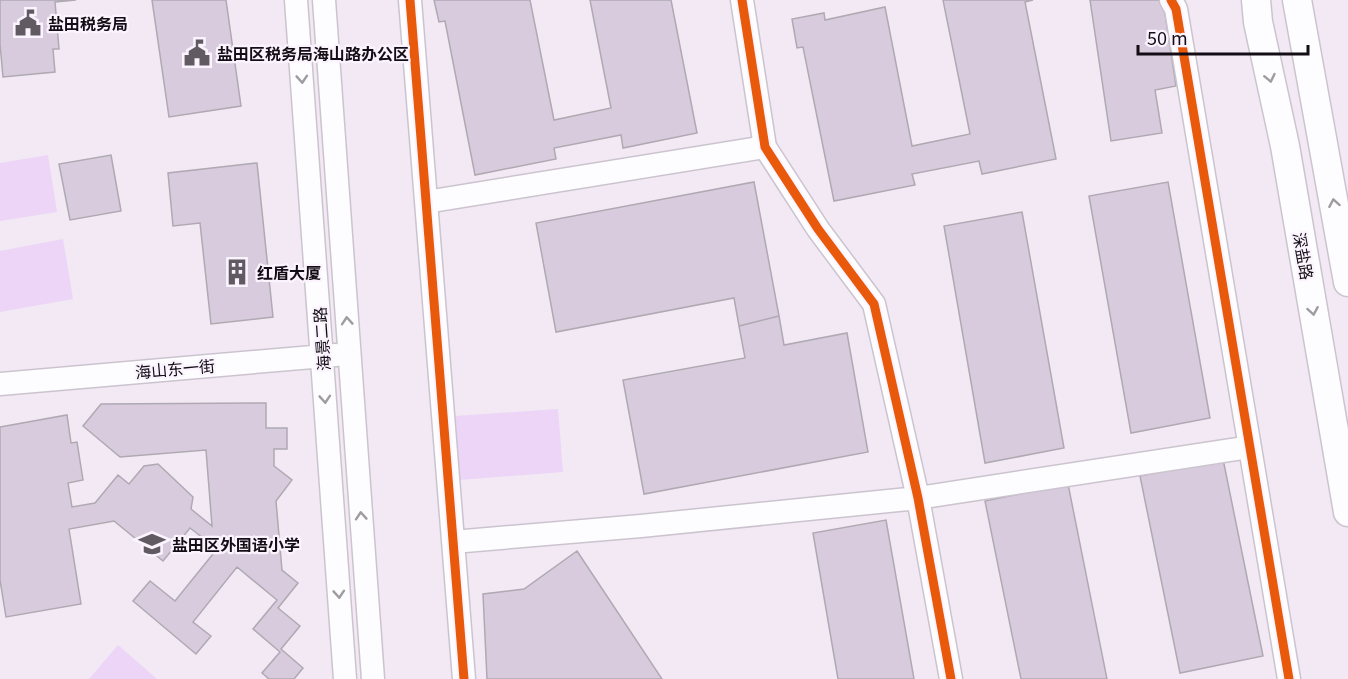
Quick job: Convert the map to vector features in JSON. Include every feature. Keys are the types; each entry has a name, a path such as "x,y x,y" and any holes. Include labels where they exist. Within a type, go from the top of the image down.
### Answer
{"main road":[{"name":"深盐路","path":"1256,0 1258,22 1285,146 1348,512"},
{"path":"1297,0 1348,282"}],"street":[{"name":"海景二路","path":"296,0 345,679"},
{"name":"海景二路","path":"324,0 373,679"},
{"path":"410,0 464,679"},
{"path":"742,0 765,147 818,229 874,304 918,498 951,679"},
{"path":"1171,0 1176,9 1290,679"},
{"path":"426,202 765,147"},
{"name":"海山东一街","path":"0,384 349,353"},
{"path":"453,542 918,498 1250,447"}],"shaded area":[{"path":"48,155 57,212 0,221 0,163"},
{"path":"63,239 73,299 0,312 0,251"},
{"path":"558,409 563,472 459,480 455,416"},
{"path":"118,645 157,679 89,679"}],"building":[{"name":"盐田税务局","path":"0,0 76,0 55,2 59,49 53,49 55,72 3,77"},
{"name":"盐田区税务局海山路办公区","path":"152,0 226,0 241,106 169,117"},
{"path":"434,0 530,0 554,120 611,108 590,0 671,0 697,133 623,148 621,135 554,148 556,159 475,175 445,21 439,22"},
{"path":"943,0 1033,0 1025,2 1056,159 982,174 979,161 912,174 915,185 834,201 803,47 797,48 792,19 824,13 825,20 885,7 912,146 970,134"},
{"path":"1090,0 1163,0 1176,86 1155,90 1162,133 1111,141"},
{"path":"111,155 121,211 70,220 59,164"},
{"name":"红盾大厦","path":"257,163 273,317 211,324 200,223 173,226 168,173"},
{"path":"754,182 779,316 739,326 734,298 556,332 536,223"},
{"path":"1168,182 1210,418 1131,433 1089,196"},
{"path":"1022,212 1064,448 985,463 944,226"},
{"path":"779,316 784,345 847,333 868,452 644,494 623,380 745,358 739,326"},
{"path":"266,403 266,428 287,428 287,449 274,449 274,466 292,480 276,501 282,570 298,583 278,608 300,626 281,649 303,668 294,679 269,679 262,673 280,652 253,629 277,600 237,567 193,622 211,636 196,654 133,601 150,581 175,601 217,549 190,528 163,561 114,521 69,529 81,604 6,617 0,580 0,427 67,415 71,443 77,442 83,480 68,483 72,507 95,503 118,475 129,484 144,466 158,464 193,497 191,509 212,526 206,450 120,457 83,426 101,404"},
{"path":"1223,459 1263,656 1180,673 1140,476"},
{"path":"1068,484 1107,679 1021,679 985,501"},
{"path":"886,520 914,679 838,679 813,533"},
{"path":"577,551 662,679 487,679 483,594 524,589"}],"cycle path":[{"path":"410,0 464,679"},
{"path":"742,0 765,147 818,229 874,304 918,498 951,679"},
{"path":"1171,0 1176,9 1289,679"}],"place":[{"name":"盐田税务局","path":"28,23"},
{"name":"盐田区税务局海山路办公区","path":"197,53"},
{"name":"红盾大厦","path":"237,272"},
{"name":"盐田区外国语小学","path":"152,544"}]}
